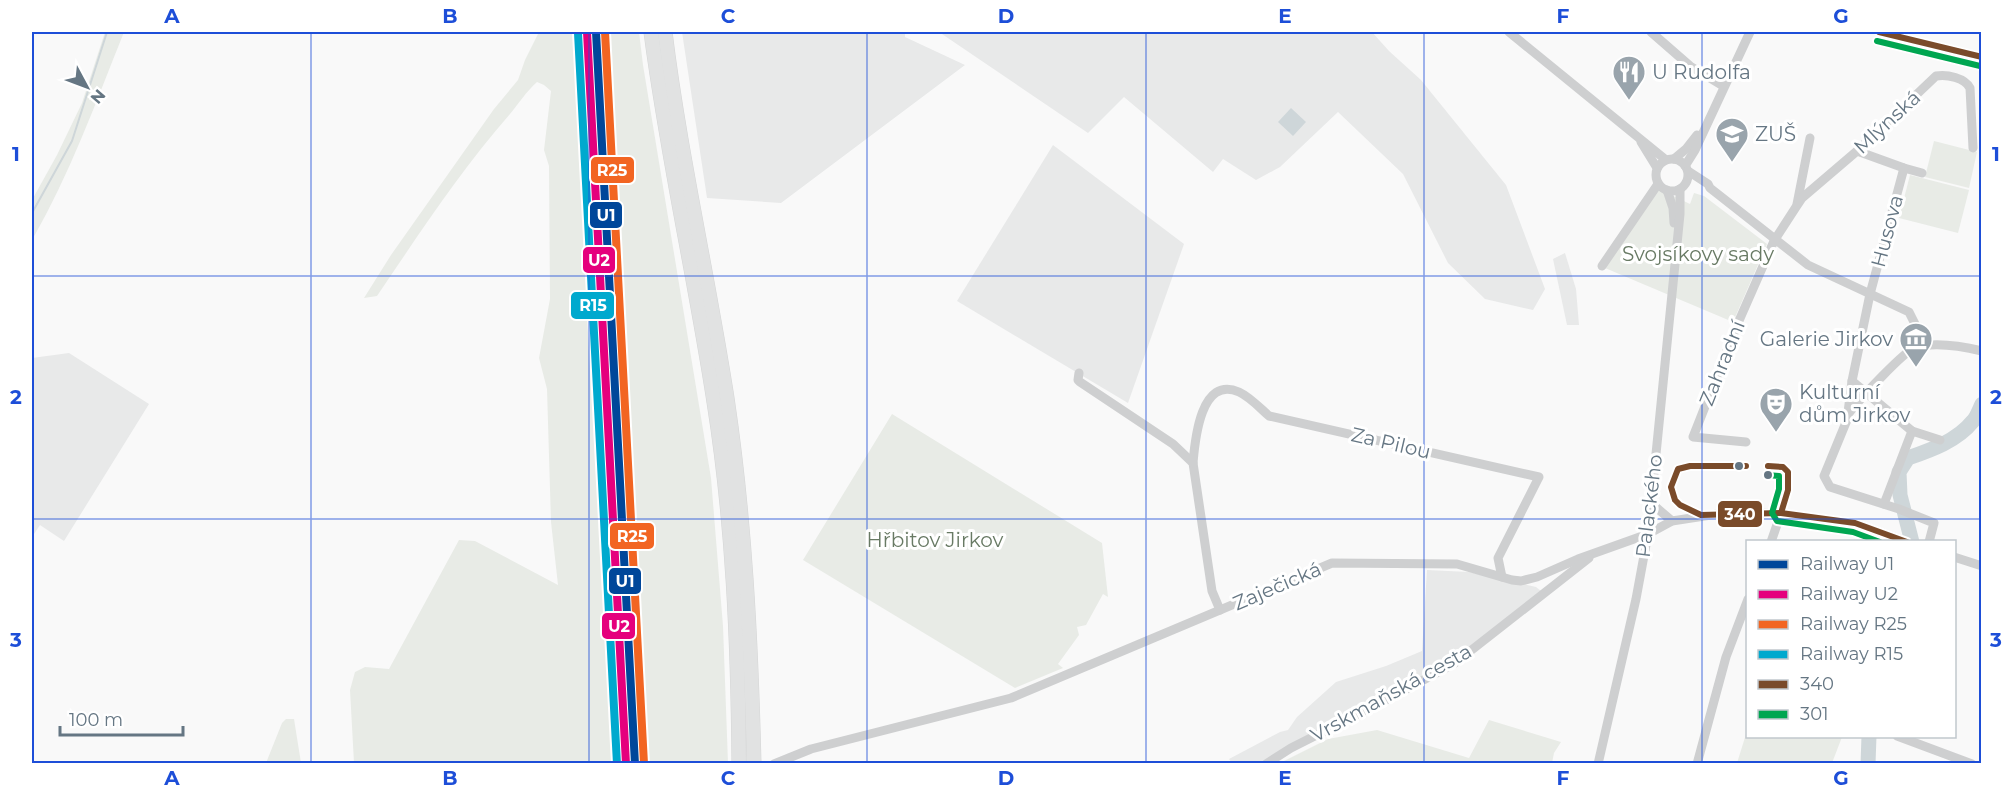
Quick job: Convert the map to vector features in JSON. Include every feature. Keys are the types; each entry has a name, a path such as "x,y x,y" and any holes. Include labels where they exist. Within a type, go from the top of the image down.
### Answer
{"highway":[{"path":"651,32 670,159 714,404 726,496 738,644 740,764"},
{"path":"665,32 673,94 711,296 740,506 751,643 753,764"},
{"path":"670,32 673,94"}],"street":[{"path":"1509,32 1635,133 1708,184 1774,241 1808,266 1908,312 1919,332 1923,347"},
{"path":"1651,32 1690,66 1723,86"},
{"path":"1683,186 1686,168 1750,32"},
{"path":"1744,47 1755,32"},
{"path":"1879,32 1982,57"},
{"name":"Mlýnská","path":"1774,241 1802,198 1857,151 1936,76 1942,75 1968,83 1973,148"},
{"path":"1657,168 1690,145 1710,115"},
{"path":"1635,133 1657,168 1658,183 1667,190 1697,184 1710,188"},
{"path":"1796,207 1810,138"},
{"path":"1857,151 1922,173"},
{"name":"Husova","path":"1849,412 1852,381 1870,294 1904,168"},
{"path":"1602,266 1658,183"},
{"name":"Palackého","path":"1598,764 1636,599 1648,534 1675,246 1683,186"},
{"name":"Palackého","path":"1667,190 1674,212 1675,246"},
{"name":"Zahradní","path":"1746,442 1693,437 1738,323 1774,241"},
{"path":"1930,540 1934,524 1911,513 1830,487 1824,476 1849,412 1865,392 1914,348 1954,345 1982,351"},
{"path":"1079,373 1080,382 1173,444 1192,463 1212,591 1220,610"},
{"path":"1852,381 1912,431 1940,440"},
{"name":"Za Pilou","path":"1192,463 1207,401 1216,392 1232,390 1240,393 1269,416 1539,477 1498,558 1502,577"},
{"path":"1884,504 1912,431"},
{"path":"1651,503 1672,521"},
{"name":"Zaječická","path":"774,764 811,749 1011,698 1332,563 1457,564 1521,581 1537,577 1598,551 1648,534 1672,521 1724,513 1781,513 1855,524 1904,540"},
{"path":"1772,540 1781,513"},
{"name":"Vrskmaňská cesta","path":"1266,764 1291,748 1455,663 1598,551"},
{"path":"1956,558 1982,566"},
{"path":"1697,764 1726,657 1744,617"},
{"path":"1899,738 1959,762 1972,764"}],"shaded area":[{"path":"590,32 609,32 648,763 628,763"},
{"path":"682,32 905,32 905,37 965,65 781,203 707,198"},
{"path":"939,32 1366,32 1369,34 1372,32 1421,80 1506,185 1545,289 1533,310 1485,299 1448,263 1403,174 1338,112 1280,167 1256,180 1223,159 1213,172 1124,97 1088,133"},
{"path":"1291,108 1306,122 1293,136 1278,122"},
{"path":"1053,145 1184,244 1128,403 957,301"},
{"path":"1565,253 1576,289 1579,325 1567,325 1553,259"},
{"path":"69,353 149,404 64,541 40,525 32,537 32,358"},
{"path":"1427,570 1469,572 1536,587 1541,591 1453,662 1261,763 1232,763 1229,759 1288,730 1297,717 1336,682 1386,666 1422,651"}],"green space":[{"path":"105,32 124,32 70,164 32,240 32,200 82,103"},
{"path":"539,32 590,32 628,763 354,763 350,690 355,672 365,667 389,669 459,540 475,541 558,585 551,522 547,389 539,358 550,299 549,166 544,150 551,91 537,82 529,90 457,180 377,296 364,298 391,255 494,109 518,80"},
{"path":"609,32 639,32 711,478 723,626 728,763 648,763"},
{"path":"1934,141 1977,152 1969,188 1925,177"},
{"path":"1910,175 1969,190 1958,233 1899,218"},
{"name":"Svojsíkovy sady","path":"1657,188 1690,204 1694,193 1704,196 1767,244 1733,322 1605,268"},
{"name":"Hřbitov Jirkov","path":"892,414 1102,543 1108,597 1103,594 1086,625 1077,627 1079,635 1058,664 1063,668 1015,688 803,560"},
{"path":"286,719 294,719 301,763 266,763 282,723"},
{"path":"1489,720 1561,742 1554,753 1552,763 1487,764 1476,760 1483,763 1280,763 1328,739 1377,730 1469,758"},
{"path":"1746,734 1746,738 1842,738 1832,763 1737,763"}],"waterway":[{"path":"32,213 72,141 107,32"},
{"path":"1911,540 1900,495 1899,472 1908,458 1934,448 1967,428 1982,404"},
{"path":"1868,764 1869,738"}],"rail line":[{"name":"U2","path":"587,32 626,764"},
{"name":"U1","path":"596,32 635,764"},
{"name":"R25","path":"605,32 644,764"},
{"name":"R15","path":"578,33 617,764"}],"transit line":[{"name":"340","path":"1879,32 1982,57"},
{"name":"301","path":"1877,41 1980,66"},
{"name":"340","path":"1746,466 1690,466 1678,469 1671,487 1675,500 1680,505 1701,515 1781,513 1855,523 1902,540"},
{"name":"340","path":"1768,466 1783,467 1788,472 1788,490 1781,513"},
{"name":"301","path":"1767,475 1779,476 1779,489 1772,513 1777,521 1853,532 1875,540"}],"place":[{"name":"U Rudolfa","path":"1629,101"},
{"name":"ZUŠ","path":"1732,163"},
{"name":"Galerie Jirkov","path":"1916,368"},
{"name":"Kulturní dům Jirkov","path":"1776,433"}]}
